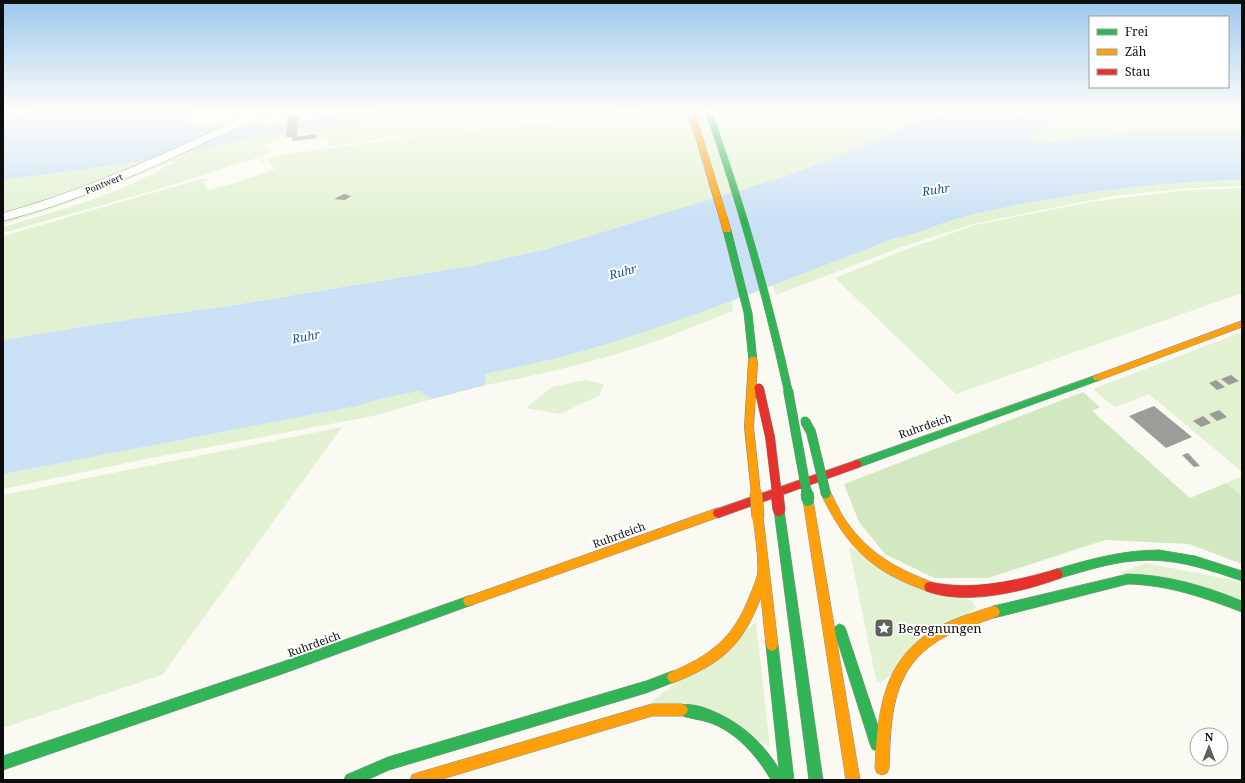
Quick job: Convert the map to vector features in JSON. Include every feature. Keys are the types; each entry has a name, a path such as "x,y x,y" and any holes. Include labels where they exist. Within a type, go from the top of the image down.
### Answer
{"main road":[{"path":"702,147 732,247 748,313 753,361 770,437 816,780"},
{"path":"720,147 733,184 776,330 820,570 853,780"},
{"name":"Ruhrdeich","path":"3,763 282,668 1059,392 1242,324"},
{"path":"753,361 749,427 763,573 787,780"},
{"path":"788,390 811,432 826,494 842,525 856,543 870,556 886,568 907,580 929,588 969,593 1004,588 1087,565 1133,556 1163,556 1204,563 1242,576"},
{"path":"820,570 873,728 884,780"},
{"path":"351,780 388,764 646,687 698,668 730,642 740,630 754,604 763,573"},
{"path":"882,768 884,718 890,687 902,665 918,646 933,635 953,625 1010,609 1133,579 1172,582 1196,589 1242,607"},
{"path":"417,780 652,710 670,707 712,715 732,726 746,736 761,752 774,771 778,780"}],"street":[{"name":"Pontwert","path":"3,217 85,192 188,147"}],"green space":[{"path":"213,147 267,147 267,148 272,150 268,154 173,185 3,233 3,227 92,200 135,182 176,161 169,162 87,196 3,224 3,219 82,189 3,213 3,180 160,159"},
{"path":"341,147 863,147 789,175 547,249 476,265 229,306 112,322 3,340 3,236 204,178 211,179 203,182 208,190 232,184 275,169 268,160 260,163 259,161 280,155"},
{"path":"1242,180 1242,186 1192,188 1112,196 973,224 899,248 776,295 773,285 895,238 911,235 962,217 1033,202 1122,188"},
{"path":"1242,188 1242,293 956,394 835,278 902,251 975,225 1091,202 1187,190"},
{"path":"732,301 733,311 651,343 569,367 486,385 485,374 564,356 651,329"},
{"path":"1242,332 1242,472 1149,394 1116,407 1093,389"},
{"path":"585,380 604,384 600,395 560,414 526,408 552,387"},
{"path":"419,391 432,399 373,416 141,460 3,489 3,474 357,406 380,399"},
{"path":"1083,392 1100,407 1092,411 1190,498 1226,483 1242,496 1242,564 1189,544 1105,540 988,578 934,578 885,554 859,522 844,484"},
{"path":"342,427 162,675 3,728 3,495"},
{"path":"1242,476 1242,496 1226,483"},
{"path":"849,547 972,601 976,608 880,683 876,680"},
{"path":"1146,563 1242,582 1242,599 1119,573"},
{"path":"756,622 770,746 651,702"}],"water":[{"path":"3,147 213,147 160,159 3,180"},
{"name":"Ruhr","path":"862,147 1242,147 1242,180 1122,188 1033,202 974,214 948,221 911,235 895,238 772,286 607,344 545,361 485,374 486,385 432,399 419,391 380,399 357,406 3,474 3,340 112,322 229,306 476,265 547,249 789,175"}],"building":[{"path":"344,194 351,196 345,200 334,199"},
{"path":"1231,375 1239,381 1229,385 1221,379"},
{"path":"1216,380 1225,387 1217,390 1209,383"},
{"path":"1154,406 1192,437 1166,448 1129,416"},
{"path":"1219,410 1227,417 1217,421 1209,414"},
{"path":"1203,416 1211,423 1201,427 1193,421"},
{"path":"1188,453 1200,466 1194,467 1182,455"}],"traffic: fast":[{"path":"721,147 743,214 763,284 788,390"},
{"path":"727,230 748,313 753,361"},
{"path":"857,464 1097,378"},
{"path":"788,390 808,500"},
{"path":"805,421 811,432 826,494"},
{"path":"779,510 816,780"},
{"path":"1057,574 1113,559 1135,555 1159,555 1183,558 1207,564 1242,576"},
{"path":"994,612 1128,579 1143,579 1172,583 1201,591 1242,607"},
{"path":"3,763 282,668 469,601"},
{"path":"840,630 877,744"},
{"path":"772,645 787,780"},
{"path":"351,780 388,764 646,687 673,677"},
{"path":"682,710 713,717 739,732 761,754 778,780"}],"traffic: slow":[{"path":"702,147 727,230"},
{"path":"1097,378 1242,324"},
{"path":"753,361 749,427 758,517"},
{"path":"826,494 842,524 850,535 870,555 892,571 930,587"},
{"path":"808,500 853,780"},
{"path":"469,601 718,513"},
{"path":"758,517 772,645"},
{"path":"673,677 693,669 709,660 722,650 733,638 743,625 750,610 763,573"},
{"path":"882,768 883,735 887,708 893,684 903,665 917,648 937,635 962,623 994,612"},
{"path":"417,780 652,710 682,710"}],"traffic: jam":[{"path":"759,388 770,437 779,510"},
{"path":"718,513 857,464"},
{"path":"930,587 962,592 994,590 1057,574"}],"place":[{"name":"Begegnungen","path":"884,628"}]}
